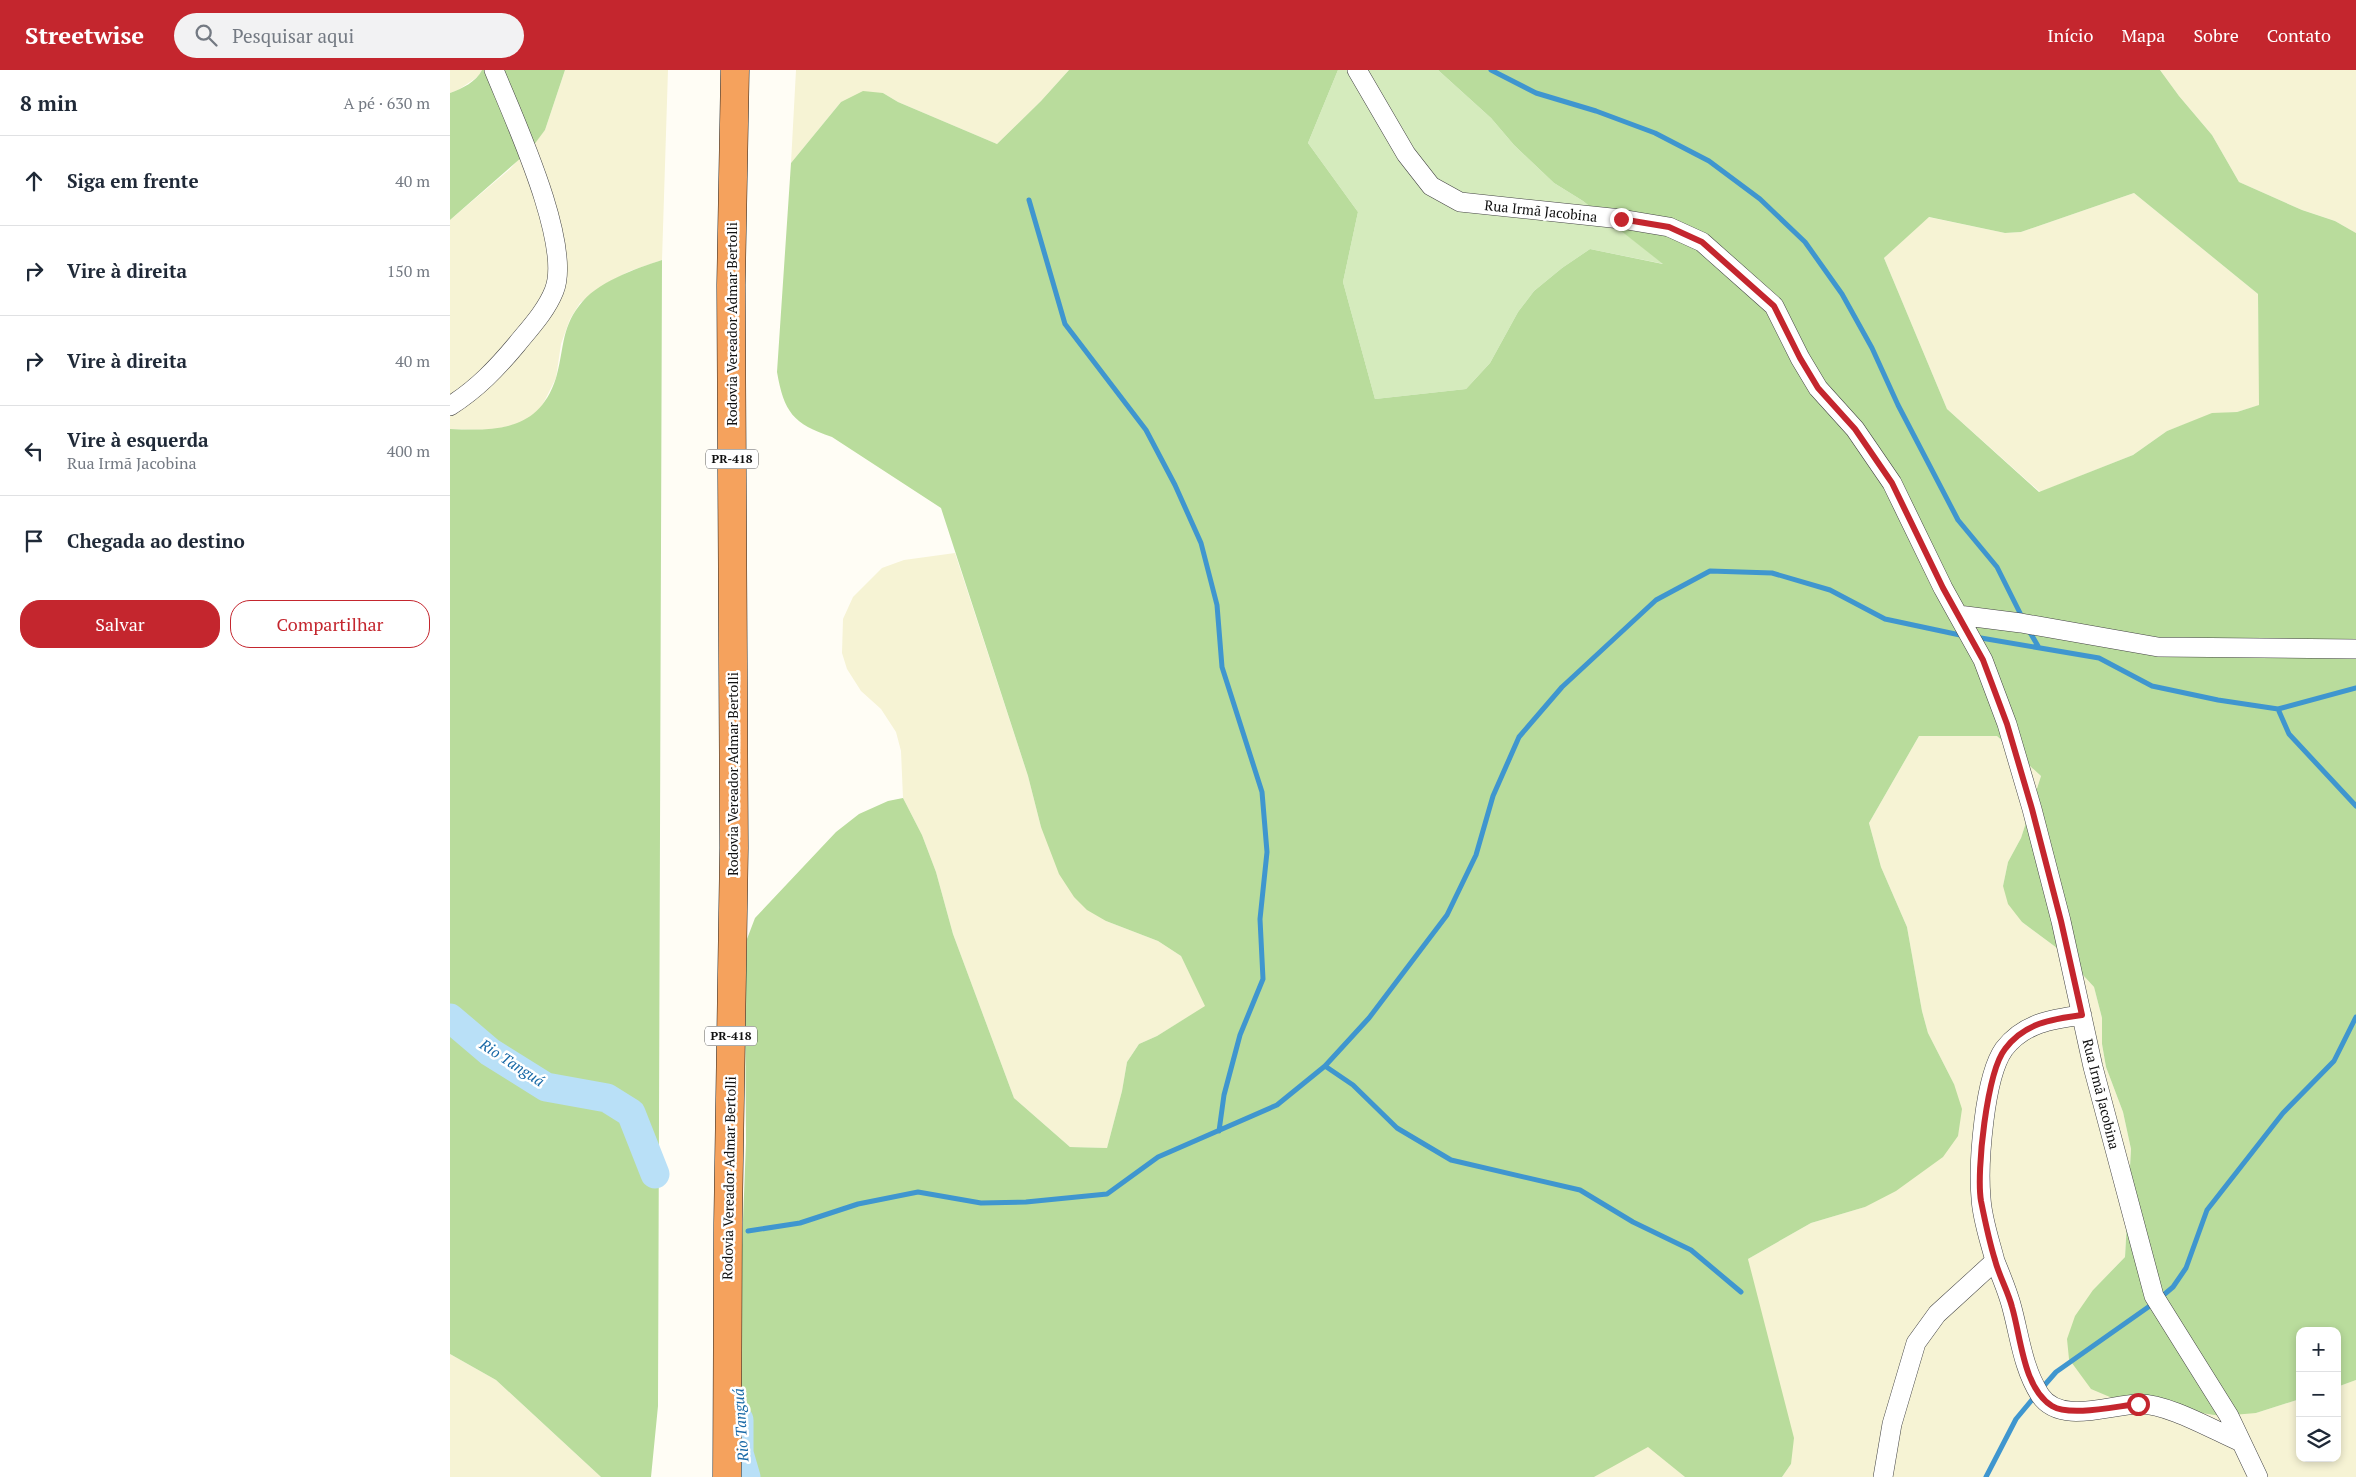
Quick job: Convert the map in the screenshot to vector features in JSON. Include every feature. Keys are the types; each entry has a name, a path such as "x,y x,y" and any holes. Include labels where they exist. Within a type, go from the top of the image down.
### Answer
{"highway":[{"name":"Rodovia Vereador Admar Bertolli","path":"727,1477 728,1233 734,848 731,286 735,70"}],"street":[{"path":"450,406 486,379 540,316 555,290 558,270 555,240 541,186 494,70"},
{"name":"Rua Irmã Jacobina","path":"1357,70 1406,154 1431,186 1460,202 1621,219 1669,227 1702,242 1774,306 1800,358 1818,388 1855,429 1892,483 1958,615 1983,660 2007,724 2032,809 2061,921 2093,1067 2154,1296 2229,1416 2258,1477"},
{"path":"1958,615 2021,622 2158,647 2356,649"},
{"path":"2082,1015 2044,1021 2022,1033 2004,1049 1995,1068 1983,1127 1981,1199 1995,1261 2012,1306 2025,1366 2041,1396 2053,1407 2070,1411 2138,1404 2158,1406 2241,1442"},
{"path":"1883,1477 1892,1424 1916,1343 1937,1314 1995,1261"}],"shaded area":[{"path":"450,70 482,70 479,76 450,93"},
{"path":"565,70 668,70 662,260 630,271 605,284 580,303 570,319 561,344 556,378 541,408 524,422 493,430 450,429 450,220 510,169 545,130"},
{"path":"796,70 1069,70 1041,101 997,144 898,102 883,93 841,102 791,163"},
{"path":"2160,70 2356,70 2356,233 2335,221 2302,210 2239,182 2212,135"},
{"path":"2134,193 2258,294 2260,405 2237,412 2212,414 2167,431 2133,455 2040,492 1947,409 1884,258 1928,217 2005,233 2021,232"},
{"path":"955,553 1028,776 1041,827 1106,921 1158,941 1181,956 1206,1006 1157,1036 1139,1044 1127,1062 1122,1091 1107,1148 1070,1147 1014,1098 953,934 936,872 922,835 903,798 901,751 896,732 881,709 861,691 847,669 842,653 843,619 853,597 882,568 904,560"},
{"path":"1919,736 1997,736 2041,776 2021,838 2008,862 2003,886 2022,922 2061,951 2094,987 2102,1018 2102,1044 2106,1067 2123,1112 2131,1149 2125,1257 2093,1290 2256,1413 2296,1400 2296,1462 2341,1462 2341,1386 2356,1380 2356,1477 1782,1477 1791,1464 1748,1259 1811,1223 1865,1207 1954,1084 1928,1033 1922,1011 1907,927 1881,867 1869,823"},
{"path":"450,1354 496,1380 601,1477 450,1477"},
{"path":"1648,1446 1685,1477 1594,1477 1611,1466"}],"green space":[{"path":"482,70 565,70 545,130 530,150 450,220 450,93 469,84 477,78"},
{"path":"1069,70 1338,70 1308,143 1358,212 1343,282 1375,399 1466,389 1490,363 1518,312 1534,291 1562,268 1590,249 1663,264 1583,201 1554,183 1514,145 1491,118 1438,70 2160,70 2212,135 2239,182 2302,210 2335,221 2356,233 2356,1380 2341,1386 2341,1327 2296,1327 2296,1400 2256,1413 2221,1416 2117,1400 2091,1389 2069,1359 2067,1339 2075,1316 2093,1290 2125,1257 2131,1149 2123,1112 2106,1067 2102,1044 2102,1018 2094,987 2061,951 2022,922 2008,904 2003,886 2008,862 2021,838 2041,776 1997,736 1919,736 1869,823 1881,867 1907,927 1922,1011 1928,1033 1954,1084 1962,1109 1958,1136 1943,1157 1896,1191 1865,1207 1811,1223 1748,1259 1794,1438 1791,1464 1782,1477 1685,1477 1648,1447 1594,1477 733,1477 746,1143 745,989 747,939 755,918 836,832 859,814 888,801 903,798 922,835 936,872 953,934 1014,1098 1070,1147 1107,1148 1122,1091 1127,1062 1139,1044 1157,1036 1205,1006 1181,956 1158,941 1106,921 1087,910 1074,897 1059,874 1041,827 1028,776 941,508 832,437 799,421 787,407 780,386 777,372 791,163 841,102 863,91 883,93 898,102 997,144 1041,101","holes":["2134,193 2258,294 2259,405 2237,412 2212,413 2167,431 2133,455 2039,492 1947,409 1884,258 1929,217 2005,233 2021,232"]},
{"path":"1338,70 1438,70 1491,118 1514,145 1554,183 1583,201 1664,264 1590,249 1562,268 1534,291 1518,312 1490,363 1466,389 1375,399 1343,282 1358,212 1308,143"},
{"path":"662,260 658,1406 651,1477 601,1477 496,1380 450,1354 450,429 500,428 527,418 539,409 556,378 566,332 579,306 595,290 606,283 628,272"}],"waterway":[{"path":"1491,70 1536,93 1596,111 1655,133 1709,161 1760,199 1805,242 1842,294 1872,348 1898,405 1958,520 1997,567 2023,619"},
{"path":"1029,200 1065,324 1146,430 1175,485 1201,543 1217,605 1222,667 1262,792 1267,852 1260,919 1263,979 1240,1035 1224,1095 1219,1131"},
{"path":"748,1231 800,1223 858,1204 918,1192 981,1203 1026,1202 1107,1194 1158,1157 1277,1105 1325,1066 1369,1018 1447,915 1476,855 1493,796 1519,737 1562,687 1656,600 1710,571 1772,573 1830,590 1885,619 1960,635"},
{"path":"2028,629 2038,646"},
{"path":"1981,638 2099,658 2152,686 2218,700 2278,709 2356,688"},
{"path":"2278,709 2289,734 2356,806"},
{"path":"2160,1298 2173,1287 2186,1268 2207,1210 2283,1113 2334,1061 2356,1017"},
{"name":"Rio Tanguá","path":"450,1018 490,1052 546,1087 607,1098 631,1113 655,1174"},
{"path":"1325,1066 1353,1085 1397,1128 1451,1160 1580,1190 1633,1222 1691,1250 1741,1292"},
{"path":"2042,1388 2056,1372 2154,1303"},
{"path":"1986,1477 2016,1419 2036,1395"},
{"name":"Rio Tanguá","path":"739,1420 739,1453 746,1477"}],"route":[{"path":"1621,219 1669,227 1702,242 1774,306 1800,358 1818,388 1855,429 1892,483 1943,588 1972,637 1983,660 2007,724 2032,809 2061,921 2082,1015 2044,1021 2022,1033 2004,1049 1995,1068 1983,1127 1981,1199 1995,1261 2012,1306 2025,1366 2041,1396 2053,1407 2070,1411 2138,1404"}]}
